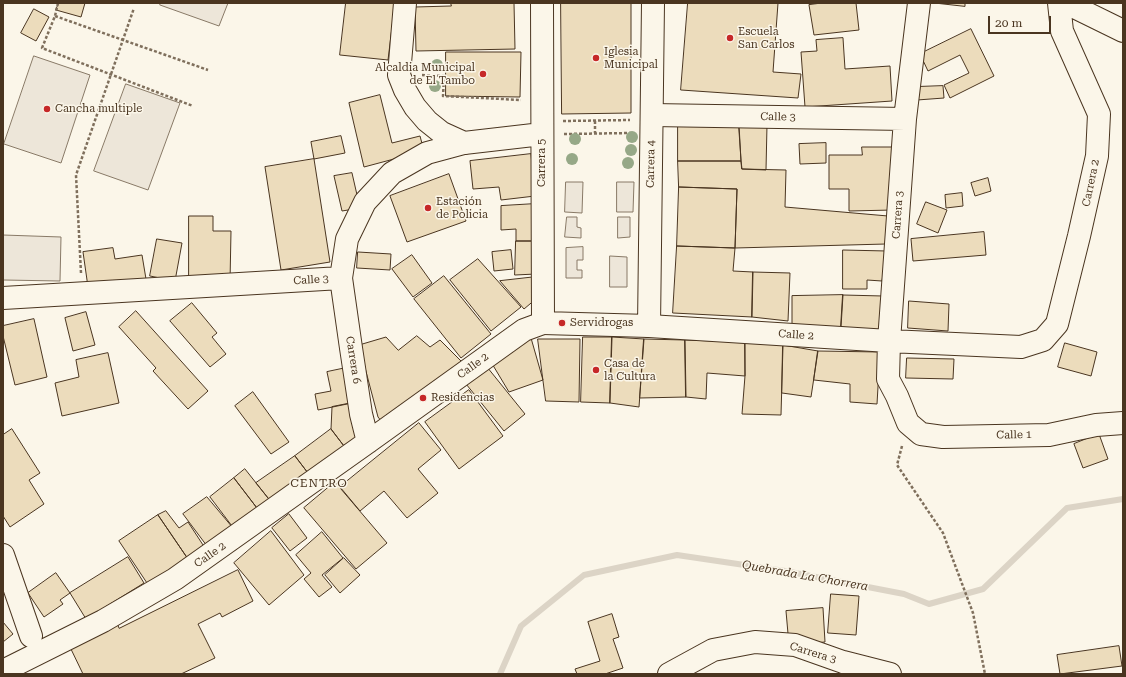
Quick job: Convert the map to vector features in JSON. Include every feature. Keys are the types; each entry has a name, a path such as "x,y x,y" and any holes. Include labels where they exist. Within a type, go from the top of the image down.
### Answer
{"street":[{"path":"405,3 399,75 405,90 415,107 427,121 442,133 464,143"},
{"name":"Carrera 5","path":"542,3 550,128 543,323"},
{"name":"Carrera 4","path":"649,326 647,123 653,3"},
{"name":"Carrera 3","path":"908,423 888,379 889,341 905,119 919,3"},
{"name":"Carrera 2","path":"1021,347 1042,340 1057,324 1097,156 1099,114 1062,30 1059,3"},
{"path":"1066,3 1123,31"},
{"name":"Calle 3","path":"647,123 905,119"},
{"name":"Calle 3","path":"3,298 342,278 347,239 365,202 392,173 427,153 464,143 550,128"},
{"name":"Carrera 6","path":"342,278 350,348 361,414 368,442"},
{"name":"Calle 2","path":"3,671 103,621 175,579 524,330 543,323 649,326 889,341 1021,347"},
{"name":"Calle 1","path":"908,423 921,434 943,437 1050,435 1096,425 1123,423"},
{"path":"3,555 31,636"},
{"name":"Carrera 3","path":"669,674 712,650 755,642 794,645 843,662 890,674"},
{"path":"32,674 67,652"}],"path":[{"path":"58,3 55,16 42,48 193,106"},
{"path":"83,294 76,175 134,8"},
{"path":"55,16 208,70"},
{"path":"444,76 443,96 519,100"},
{"path":"550,128 595,121 647,123"},
{"path":"595,121 595,133"},
{"path":"550,128 595,133 647,123"},
{"path":"908,423 897,465 942,533 973,613 985,674"}],"shaded area":[{"path":"161,3 228,3 219,26 160,5"},
{"name":"Cancha multiple","path":"34,56 90,75 61,163 4,144"},
{"name":"Cancha multiple","path":"126,84 180,103 148,190 94,171"},
{"path":"566,182 583,182 582,213 565,212"},
{"path":"617,182 634,182 633,212 617,212"},
{"path":"567,217 577,217 577,227 581,228 581,238 565,237"},
{"path":"618,217 630,217 630,237 618,238"},
{"path":"3,235 61,237 60,281 3,280"},
{"path":"583,247 583,260 577,260 577,270 582,270 582,278 566,278 566,248"},
{"path":"610,256 627,257 627,287 610,287"}],"building":[{"path":"59,3 85,3 81,17 56,10"},
{"path":"346,3 395,3 388,60 340,55"},
{"path":"451,3 514,3 515,49 416,51 415,7 451,6"},
{"name":"Iglesia Municipal","path":"561,3 631,3 631,113 562,114"},
{"name":"Escuela San Carlos","path":"688,3 778,3 773,72 801,74 798,98 681,90"},
{"path":"822,3 856,3 859,30 814,35 809,5"},
{"path":"935,3 965,3 965,6"},
{"path":"34,9 49,17 36,41 21,33"},
{"path":"971,29 994,76 950,98 944,85 969,73 960,55 928,71 920,54"},
{"path":"843,38 845,69 890,66 892,101 805,107 801,52 817,51 816,40"},
{"name":"Alcaldia Municipal de El Tambo","path":"446,52 521,52 520,97 446,96"},
{"path":"943,86 944,98 917,100 916,87"},
{"path":"380,95 392,143 420,136 424,151 364,167 349,103"},
{"path":"678,125 739,125 741,161 678,161"},
{"path":"739,125 767,125 766,170 742,169"},
{"path":"341,136 345,153 314,159 311,142"},
{"path":"826,143 826,163 800,164 799,144"},
{"path":"862,147 893,147 893,210 849,211 849,189 829,189 829,155 862,155"},
{"path":"531,154 535,196 501,200 499,187 473,189 470,161"},
{"path":"314,159 330,262 281,270 265,167"},
{"path":"678,161 741,161 742,169 786,170 785,207 888,216 886,244 735,248 737,189 679,187"},
{"path":"352,173 360,208 342,211 334,176"},
{"name":"Estación de Policia","path":"449,174 466,221 407,242 390,196"},
{"path":"988,178 991,191 975,196 971,183"},
{"path":"679,187 737,189 735,248 677,246"},
{"path":"962,193 963,206 946,208 945,195"},
{"path":"926,202 947,210 938,233 917,224"},
{"path":"535,204 538,241 516,241 516,229 501,230 501,206"},
{"path":"189,216 213,216 213,231 231,231 230,282 189,282"},
{"path":"984,232 986,255 913,261 911,239"},
{"path":"157,239 182,243 175,281 150,276"},
{"path":"516,241 538,241 536,274 515,275"},
{"path":"677,246 735,248 733,271 753,272 752,317 673,313"},
{"path":"113,248 115,259 142,255 146,279 88,287 83,252"},
{"path":"511,250 513,269 494,271 492,252"},
{"path":"843,250 887,251 882,281 867,280 867,289 843,289"},
{"path":"358,252 391,254 390,270 357,268"},
{"path":"412,255 432,283 413,297 392,269"},
{"path":"478,259 521,307 491,331 450,280"},
{"path":"753,272 790,273 788,321 752,317"},
{"path":"444,276 491,334 461,358 414,299"},
{"path":"536,277 537,298 524,309 500,281"},
{"path":"843,295 841,327 792,325 792,296"},
{"path":"843,295 883,296 881,332 841,327"},
{"path":"909,301 949,304 948,331 908,328"},
{"path":"192,303 217,333 212,337 226,354 210,367 170,321"},
{"path":"136,311 208,391 188,409 153,371 156,368 119,327"},
{"path":"86,312 95,345 73,351 65,318"},
{"path":"34,319 47,377 15,385 3,336 3,326"},
{"path":"417,336 430,347 440,340 463,363 382,422 378,417 359,345 386,337 398,350"},
{"name":"Casa de la Cultura","path":"583,337 612,337 610,403 581,402"},
{"path":"612,337 644,339 639,407 610,403"},
{"path":"531,338 543,380 509,392 491,362"},
{"path":"538,339 580,339 579,402 546,401"},
{"path":"644,339 685,340 686,397 640,398"},
{"path":"685,340 745,342 745,376 707,373 706,399 686,397"},
{"path":"745,342 783,345 781,415 742,414 745,376"},
{"path":"1065,343 1097,352 1091,376 1058,367"},
{"path":"783,345 818,351 811,397 782,393"},
{"path":"818,351 880,352 877,404 850,402 850,384 814,380"},
{"path":"108,353 119,403 62,416 55,383 79,377 76,360"},
{"path":"907,358 954,359 953,379 906,378"},
{"path":"483,362 525,414 504,431 462,379"},
{"path":"346,368 352,403 318,410 315,394 331,391 327,372"},
{"path":"469,390 503,436 459,469 425,422"},
{"path":"253,392 289,442 271,454 235,406"},
{"path":"352,403 360,439 347,450 331,429 332,407"},
{"path":"419,423 441,450 418,469 438,493 407,518 384,491 360,511 340,487"},
{"path":"12,429 40,473 29,480 44,504 10,527 3,516 3,435"},
{"path":"331,429 347,450 311,477 295,456"},
{"path":"1099,434 1108,459 1083,468 1074,444"},
{"path":"295,456 311,477 272,503 256,483"},
{"path":"245,469 272,503 260,512 234,478"},
{"path":"234,478 260,512 235,530 210,497"},
{"path":"335,482 387,543 356,569 304,508"},
{"path":"207,497 233,528 207,546 183,514"},
{"path":"166,511 179,528 188,522 205,548 188,559 158,515"},
{"path":"289,514 307,538 290,551 272,528"},
{"path":"158,515 188,559 149,586 119,541"},
{"path":"271,531 304,575 269,605 234,563"},
{"path":"322,532 343,558 322,575 332,587 319,597 304,579 311,573 296,555"},
{"path":"128,557 144,583 86,619 70,593"},
{"path":"344,558 360,575 340,593 325,575"},
{"path":"238,570 253,601 222,617 220,613 198,624 215,658 181,674 83,674 69,645 115,618 119,628"},
{"path":"56,573 70,593 60,600 63,604 44,617 28,593"},
{"path":"831,594 859,596 856,635 828,633"},
{"path":"823,608 825,642 789,645 786,611"},
{"path":"612,614 619,637 613,639 623,668 605,674 577,674 575,669 600,661 588,622"},
{"path":"3,622 13,634 3,642"},
{"path":"1119,646 1122,666 1060,674 1057,655"}],"waterway":[{"name":"Quebrada La Chorrera","path":"500,674 521,626 584,575 677,555 785,571 904,594 929,604 983,589 1067,508 1123,499"}],"place":[{"name":"Escuela San Carlos","path":"730,38"},
{"name":"Iglesia Municipal","path":"596,58"},
{"name":"Alcaldia Municipal de El Tambo","path":"483,74"},
{"name":"Cancha multiple","path":"47,109"},
{"name":"Estación de Policia","path":"428,208"},
{"name":"Servidrogas","path":"562,323"},
{"name":"Casa de la Cultura","path":"596,370"},
{"name":"Residencias","path":"423,398"}],"district":[{"name":"CENTRO","path":"319,483"}]}
